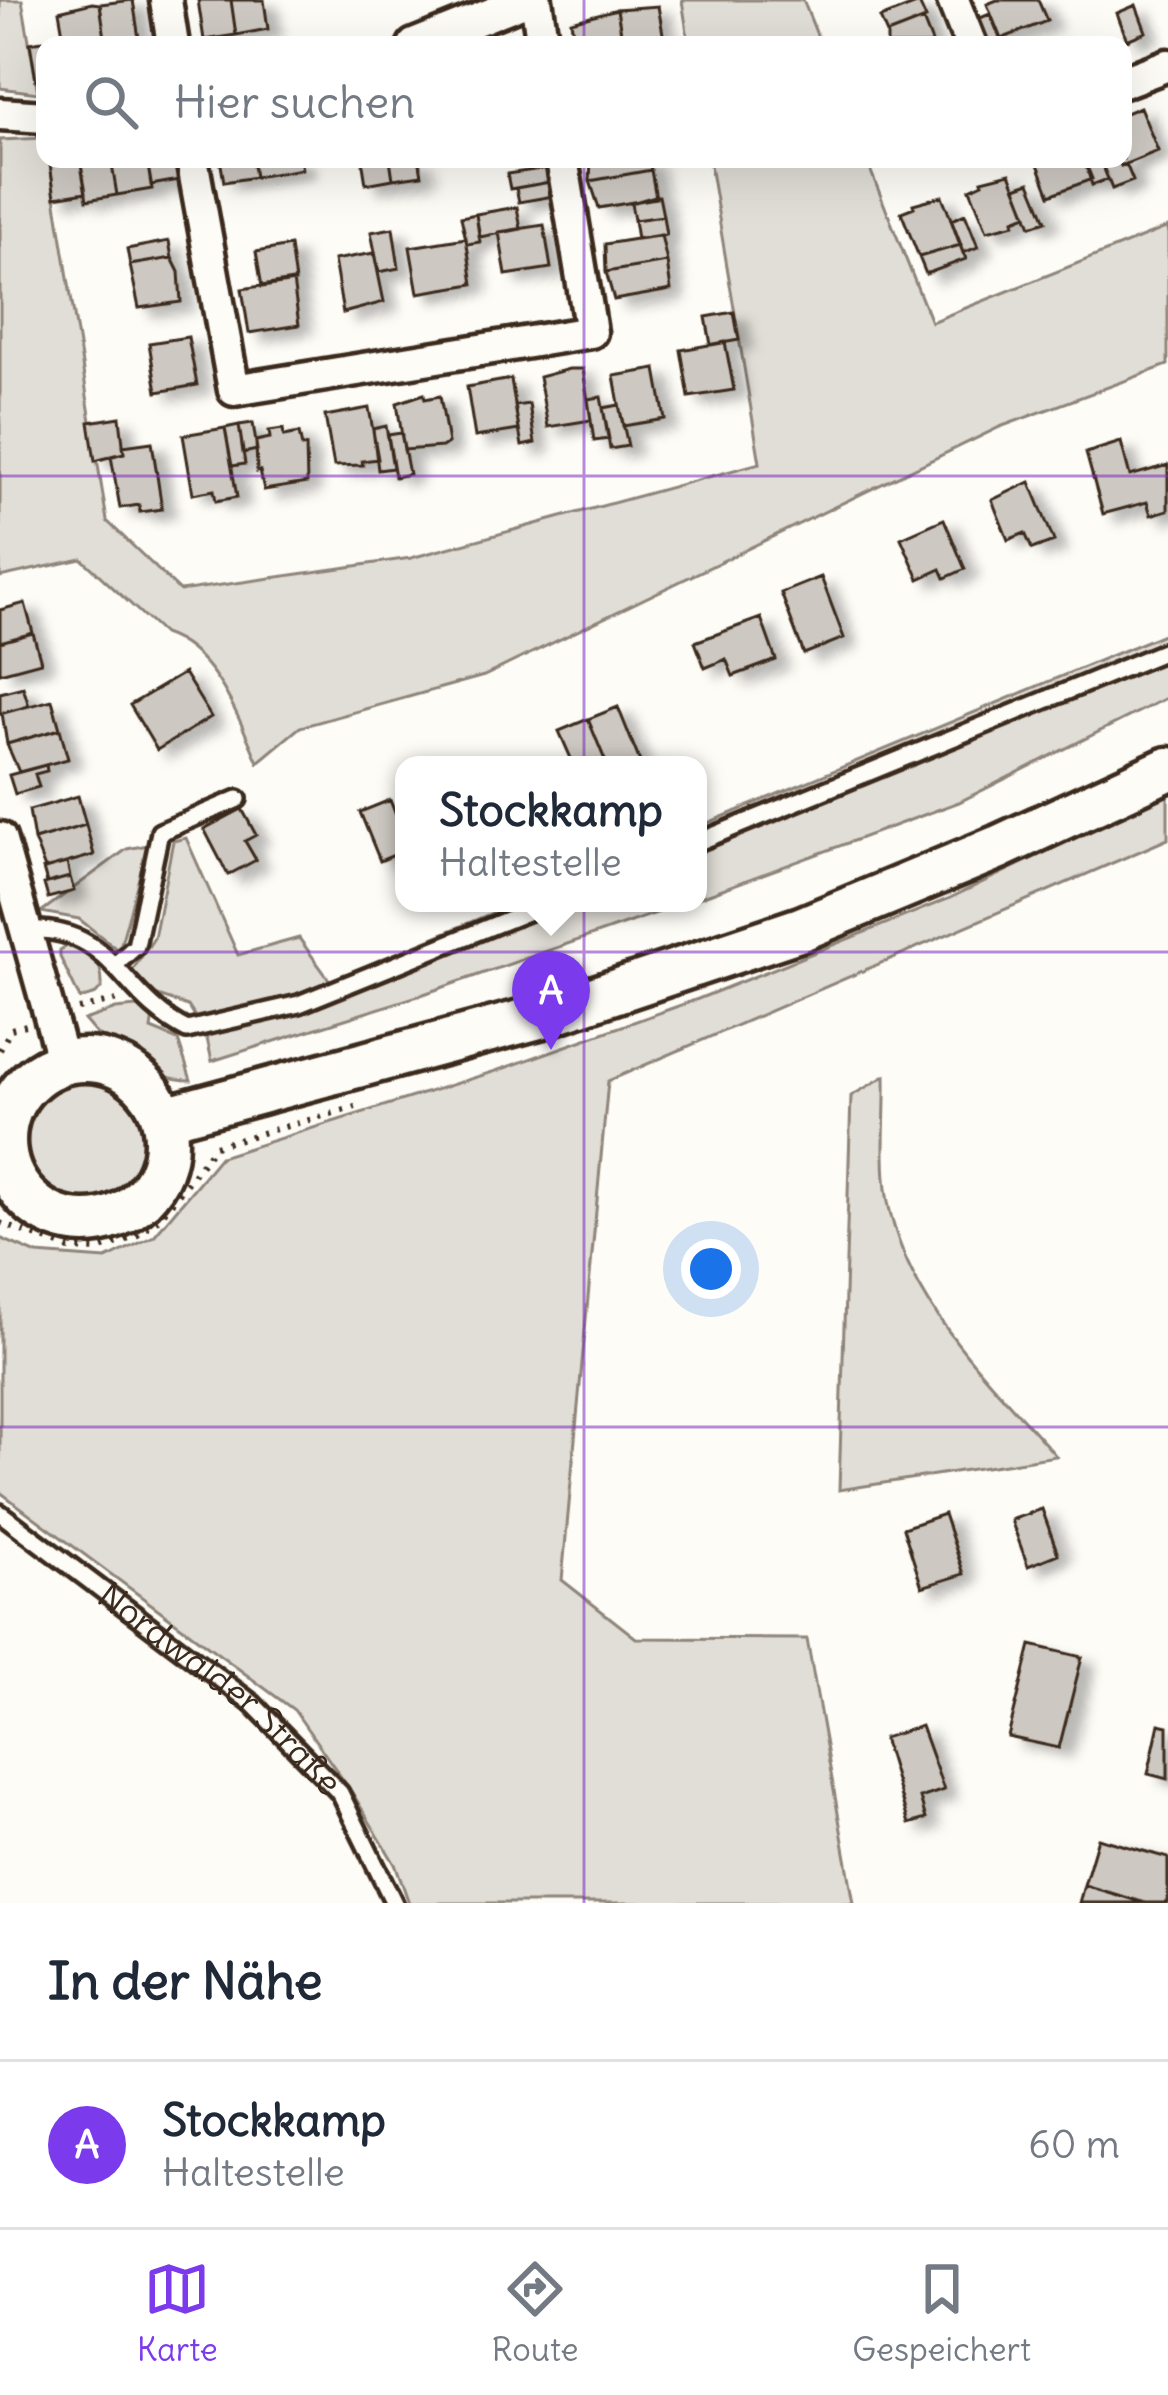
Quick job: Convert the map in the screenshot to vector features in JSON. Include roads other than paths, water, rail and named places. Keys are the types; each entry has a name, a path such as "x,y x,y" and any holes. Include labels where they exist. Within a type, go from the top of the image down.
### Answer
{"main road":[{"path":"164,1118 539,1017 801,928 999,847 1168,769"},
{"path":"88,1059 113,1064 135,1076 153,1095 164,1118 162,1169 140,1200 107,1219 81,1222 56,1217 34,1204 3,1162 10,1112 22,1090 40,1073 63,1062 88,1059"}],"street":[{"path":"166,0 172,36"},
{"path":"437,36 531,0 541,36"},
{"path":"953,0 967,36"},
{"path":"1132,78 1168,64"},
{"path":"0,114 36,116"},
{"path":"194,168 234,390 591,332 564,168"},
{"path":"0,838 63,1062"}],"lane":[{"path":"707,838 1168,650"},
{"path":"116,965 136,946 160,832 238,799"},
{"path":"26,930 58,928 81,938 116,965 139,997 187,1030 299,1004 527,912"},
{"name":"Nordwalder Straße","path":"0,1513 252,1703 340,1793 394,1903"}],"place":[{"name":"Stockkamp","path":"551,1050"}]}
